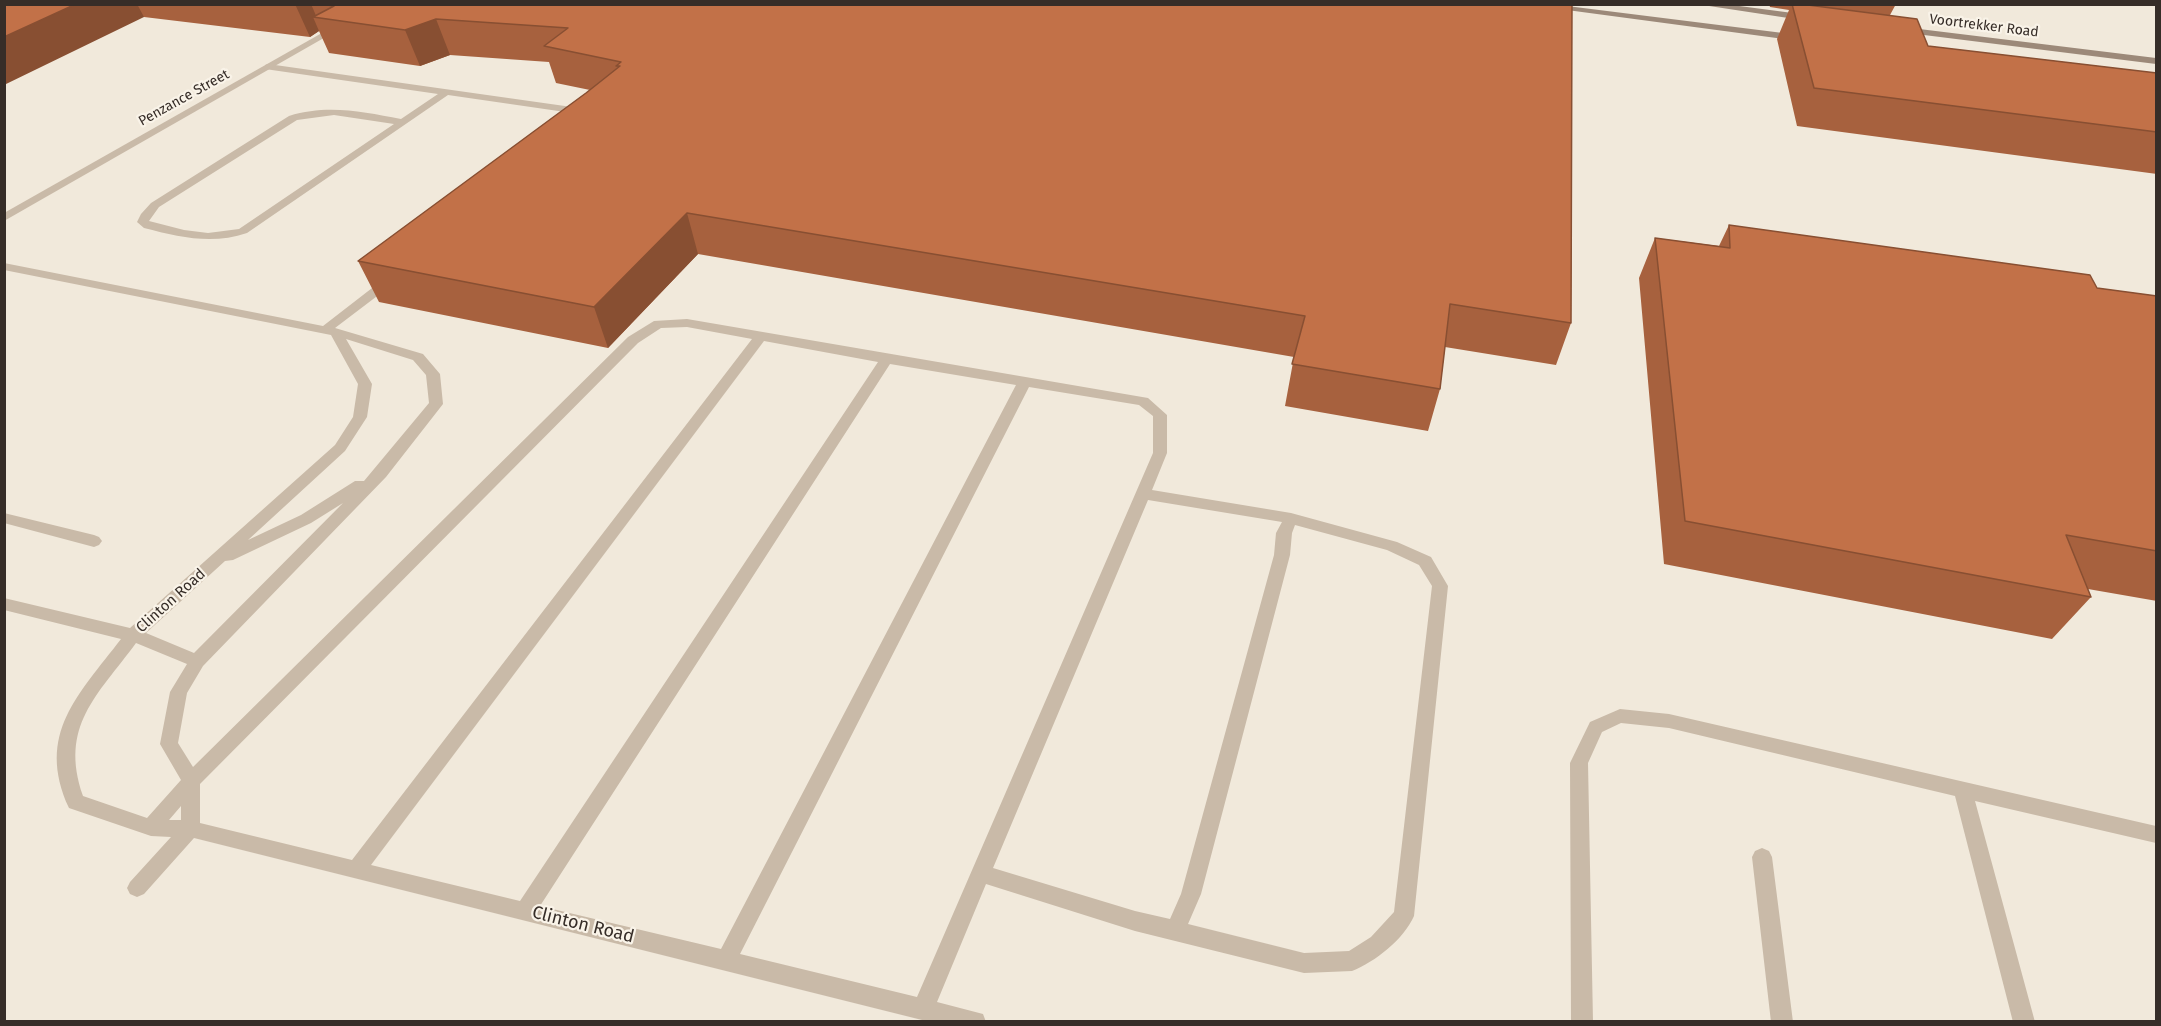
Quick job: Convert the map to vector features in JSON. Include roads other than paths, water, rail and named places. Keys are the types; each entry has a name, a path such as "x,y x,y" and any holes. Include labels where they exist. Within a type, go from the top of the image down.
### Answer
{"main road":[{"path":"1526,4 1815,40"},
{"path":"1701,4 1814,19"},
{"name":"Voortrekker Road","path":"1893,29 2157,61"}],"street":[{"name":"Penzance Street","path":"4,218 348,21"},
{"path":"268,67 577,110 598,116"},
{"path":"403,122 331,112 305,113 293,118 155,205 144,216 143,222 148,226 209,237 235,235 403,122 447,92"},
{"path":"4,266 330,331 418,357 433,374 436,404 381,473 197,661 178,692 169,744 191,781 190,829 136,888"},
{"path":"330,331 401,272"},
{"path":"151,828 191,781 633,340 658,324 687,323 886,359 1143,401 1160,415 1160,453 923,1009"},
{"name":"Clinton Road","path":"330,331 365,384 360,417 340,448 133,635 77,710 66,742 66,772 76,802 151,828 190,829 975,1022"},
{"path":"355,871 760,337"},
{"path":"525,911 886,359"},
{"path":"726,960 1025,381"},
{"path":"212,564 306,519 381,473"},
{"path":"981,873 1135,921 1304,963 1352,961 1378,944 1404,916 1440,586 1425,561 1392,546 1291,518 1144,494"},
{"path":"4,518 94,541"},
{"path":"1175,930 1191,894 1282,555 1284,532 1291,518"},
{"path":"4,604 133,635 197,661"},
{"path":"1582,1022 1579,763 1596,727 1620,716 1669,721 2157,835"},
{"path":"1963,791 2024,1022"},
{"path":"1762,857 1782,1022"}]}
